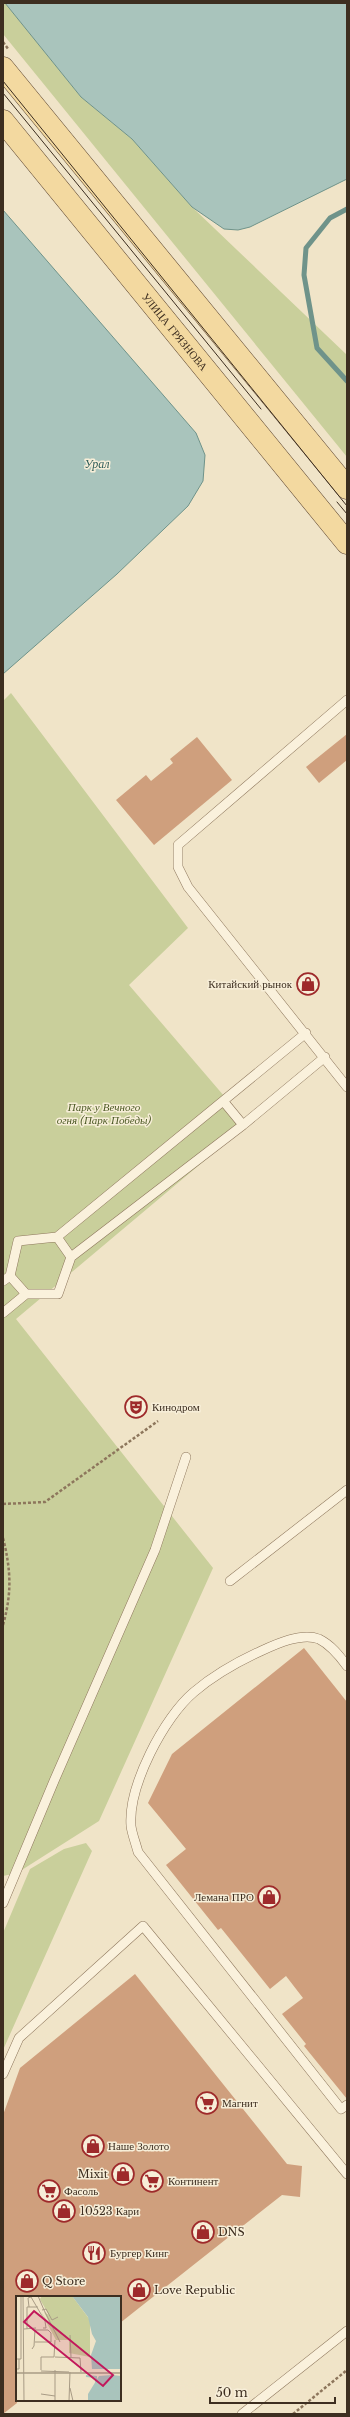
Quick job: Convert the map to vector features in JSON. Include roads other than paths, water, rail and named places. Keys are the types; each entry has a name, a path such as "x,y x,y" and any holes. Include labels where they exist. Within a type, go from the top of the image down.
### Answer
{"main road":[{"path":"3,68 347,488"},
{"name":"УЛИЦА ГРЯЗНОВА","path":"3,121 347,542"}],"lane":[{"path":"347,700 178,845 178,867 188,887 325,1057 347,1087"},
{"path":"26,1294 7,1278 18,1241 57,1237 306,1034"},
{"path":"3,1313 26,1294 58,1294 71,1257 243,1125 325,1057"},
{"path":"224,1102 243,1125"},
{"path":"57,1237 71,1257"},
{"path":"3,1903 57,1774 155,1550 186,1457"},
{"path":"230,1580 347,1490"},
{"path":"347,1666 331,1646 318,1638 304,1637 278,1643 247,1658 193,1693 170,1720 150,1751 136,1790 131,1825 138,1852 341,2110 347,2105"},
{"path":"3,2074 19,2038 143,1926 347,2174"},
{"path":"242,2414 347,2331"}],"water":[{"path":"5,3 347,3 347,179 250,227 238,230 224,229 192,207 132,139 81,97"},
{"name":"Урал","path":"3,210 196,433 205,455 203,481 188,506 117,574 3,674"}],"waterway":[{"path":"347,209 330,218 306,248 304,275 317,348 347,381"}],"tram line":[{"path":"3,81 347,506"},
{"path":"3,93 261,409"},
{"path":"337,502 347,514"}],"place":[{"name":"Китайский рынок","path":"308,984"},
{"name":"Кинодром","path":"136,1407"},
{"name":"Лемана ПРО","path":"269,1897"},
{"name":"Магнит","path":"207,2103"},
{"name":"Наше Золото","path":"93,2146"},
{"name":"Mixit","path":"123,2174"},
{"name":"Континент","path":"152,2181"},
{"name":"Фасоль","path":"49,2191"},
{"name":"10523 Кари","path":"64,2211"},
{"name":"DNS","path":"203,2232"},
{"name":"Бургер Кинг","path":"94,2253"},
{"name":"Q Store","path":"27,2281"},
{"name":"Love Republic","path":"139,2290"}],"park label":[{"name":"Парк у Вечного огня (Парк Победы)","path":"104,1113"}]}
